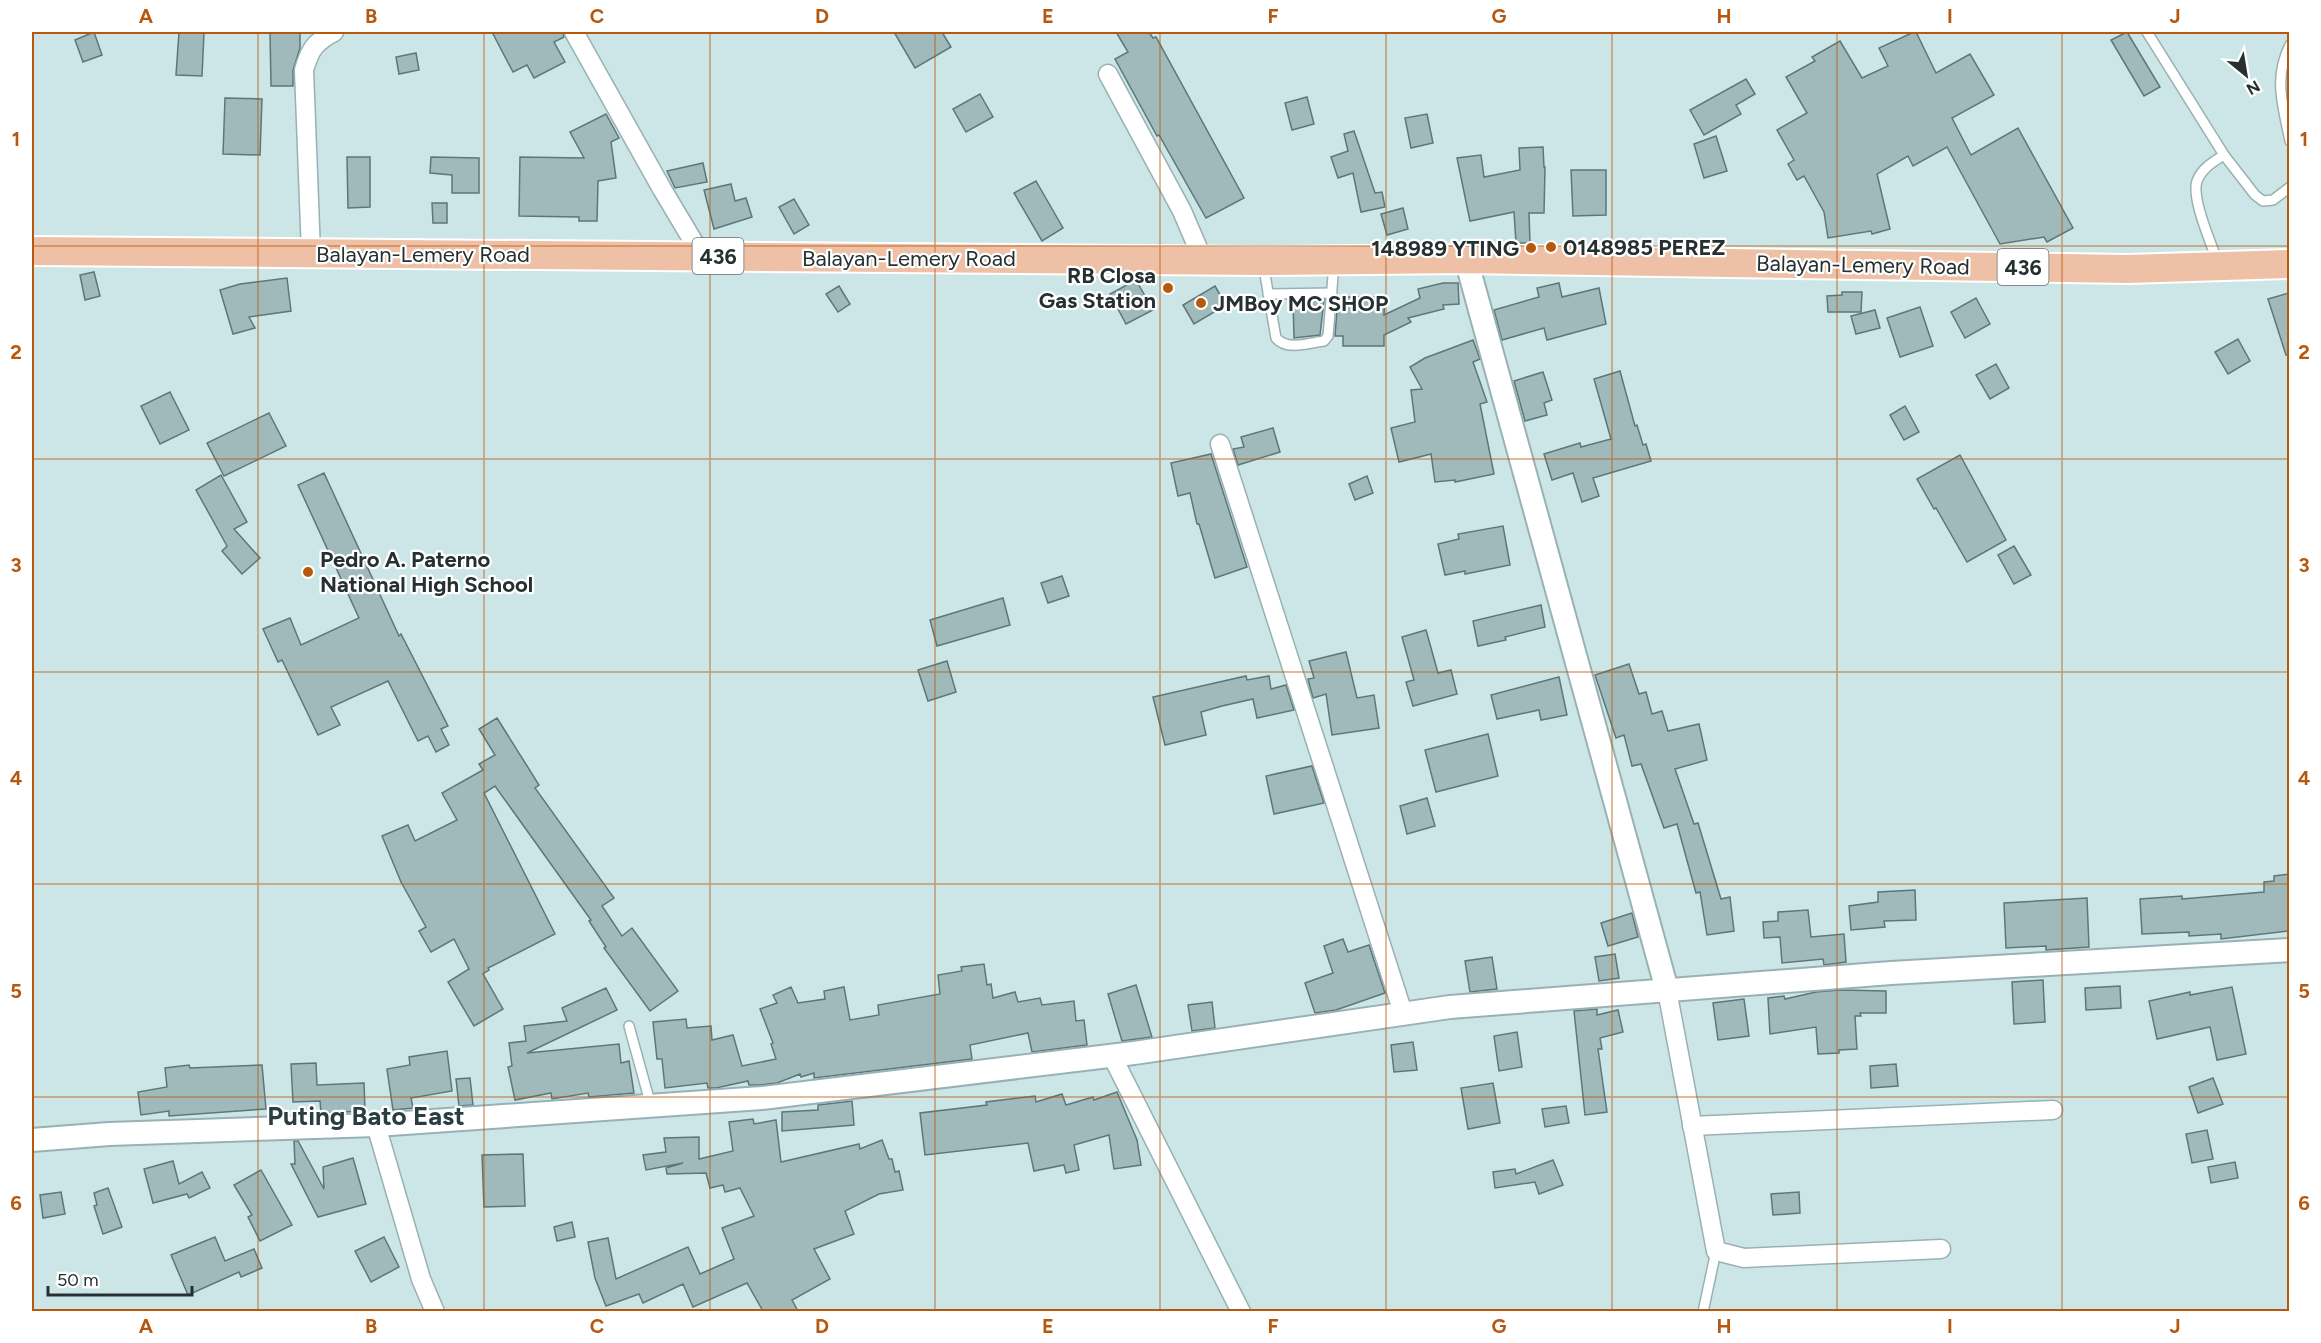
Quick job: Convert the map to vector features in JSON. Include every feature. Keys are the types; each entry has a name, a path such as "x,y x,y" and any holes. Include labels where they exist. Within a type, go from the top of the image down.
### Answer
{"main road":[{"name":"Balayan-Lemery Road","path":"32,251 1263,261 1466,258 2128,269 2289,264"}],"street":[{"path":"311,253 304,70 310,51 322,38 334,32"},
{"path":"574,32 702,256"},
{"path":"1108,74 1182,211 1203,260"},
{"path":"1466,258 1667,990 1716,1251 1744,1258 1941,1249"},
{"path":"1220,444 1403,1013"},
{"path":"32,1140 109,1134 376,1125 762,1098 1112,1056 1450,1006 1891,973 2289,950"},
{"path":"1112,1056 1241,1311"},
{"path":"1692,1126 2053,1110"},
{"path":"376,1125 421,1279 435,1311"}],"lane":[{"path":"2147,32 2224,155 2255,195 2263,201 2273,200 2289,187"},
{"path":"2289,45 2283,58 2278,81 2289,141"},
{"path":"2218,266 2196,195 2197,182 2206,166 2224,155"},
{"path":"1263,261 1276,338 1280,343 1289,345 1324,341 1328,336 1335,260"},
{"path":"1268,294 1332,292"},
{"path":"629,1026 651,1106"},
{"path":"1703,1311 1716,1251"}],"building":[{"path":"94,32 102,55 83,62 75,40"},
{"path":"179,32 204,33 202,76 176,75"},
{"path":"270,32 300,32 300,48 293,70 293,86 271,86"},
{"path":"492,32 563,32 564,37 554,42 565,62 534,78 527,65 513,72"},
{"path":"894,32 942,32 951,47 915,68"},
{"path":"1116,32 1149,32 1153,38 1156,37 1244,198 1206,218 1115,59 1128,52"},
{"path":"1914,32 1936,73 1970,54 1994,95 1952,118 1971,155 2018,128 2073,228 2047,242 2044,237 2000,244 1947,147 1913,166 1908,156 1877,174 1890,229 1872,234 1871,231 1828,238 1824,212 1804,176 1797,180 1788,164 1794,160 1777,130 1807,113 1786,77 1815,61 1812,57 1840,41 1862,78 1888,66 1879,48"},
{"path":"2127,32 2160,87 2144,96 2111,40"},
{"path":"416,53 419,70 399,74 396,57"},
{"path":"1746,79 1755,94 1736,105 1741,114 1704,135 1690,110"},
{"path":"980,94 993,117 966,132 953,109"},
{"path":"1307,97 1314,124 1292,130 1285,103"},
{"path":"225,98 262,99 260,155 223,154"},
{"path":"606,114 619,138 611,142 616,178 598,181 597,221 579,221 579,217 519,216 520,157 584,158 570,132"},
{"path":"1427,114 1433,143 1411,148 1405,118"},
{"path":"1354,131 1375,193 1382,192 1385,207 1361,212 1353,173 1338,178 1331,157 1348,151 1344,134"},
{"path":"1716,136 1727,171 1704,178 1694,144"},
{"path":"1543,147 1544,213 1529,213 1530,243 1516,243 1514,212 1470,221 1457,158 1481,155 1484,177 1520,170 1519,148"},
{"path":"347,157 370,157 370,207 348,208"},
{"path":"431,157 479,158 479,193 452,193 452,175 430,173"},
{"path":"703,163 707,182 675,188 667,171"},
{"path":"1571,170 1606,170 1606,215 1573,216"},
{"path":"1036,181 1063,228 1042,241 1014,193"},
{"path":"731,184 735,201 746,198 752,217 714,229 704,190"},
{"path":"794,199 809,225 794,234 779,207"},
{"path":"432,203 447,203 447,223 433,223"},
{"path":"1403,208 1408,229 1387,235 1381,214"},
{"path":"94,272 100,296 85,300 80,275"},
{"path":"287,278 291,311 249,317 255,328 233,334 220,290 240,284"},
{"path":"1136,280 1153,310 1126,324 1110,294"},
{"path":"1443,283 1458,283 1459,304 1443,305 1444,309 1408,318 1411,322 1384,335 1384,346 1343,346 1343,336 1335,336 1338,297 1385,297 1384,315 1420,298 1418,289"},
{"path":"1559,283 1562,297 1599,288 1606,324 1547,340 1544,328 1502,340 1494,310 1539,297 1537,288"},
{"path":"839,286 850,304 838,312 826,294"},
{"path":"1215,286 1226,305 1194,324 1183,305"},
{"path":"1842,292 1862,292 1861,312 1828,312 1827,296 1842,295"},
{"path":"2289,293 2289,355 2286,355 2268,299"},
{"path":"1976,298 1990,324 1965,338 1951,312"},
{"path":"1293,300 1324,300 1320,335 1294,338"},
{"path":"1920,307 1933,346 1900,357 1887,318"},
{"path":"1875,310 1880,328 1856,334 1851,316"},
{"path":"2238,339 2250,361 2228,374 2215,352"},
{"path":"1473,340 1480,359 1473,362 1487,402 1480,404 1494,474 1455,482 1455,480 1435,482 1431,454 1399,462 1391,428 1415,422 1411,390 1422,389 1410,367 1425,358"},
{"path":"1996,364 2009,388 1990,399 1976,375"},
{"path":"1620,371 1635,426 1637,425 1643,445 1646,444 1651,461 1593,478 1599,496 1582,502 1573,473 1552,480 1544,454 1580,443 1581,447 1611,439 1594,379"},
{"path":"1543,372 1552,400 1544,403 1547,415 1525,421 1514,381"},
{"path":"170,392 189,430 160,444 141,406"},
{"path":"1905,406 1919,432 1904,440 1890,415"},
{"path":"269,413 286,446 224,476 207,443"},
{"path":"1273,428 1280,452 1238,465 1233,449 1244,447 1241,437"},
{"path":"1211,454 1247,567 1215,578 1199,524 1197,524 1190,493 1178,496 1171,463"},
{"path":"1960,455 2006,540 1967,562 1917,479"},
{"path":"324,473 399,636 401,634 448,726 441,729 449,745 436,752 428,736 418,741 388,681 331,707 340,725 318,735 282,660 278,662 263,629 290,618 301,645 359,618 298,485"},
{"path":"221,475 247,522 234,529 260,558 242,574 222,551 227,546 196,490"},
{"path":"1367,476 1373,493 1355,500 1349,484"},
{"path":"1503,526 1510,565 1465,574 1465,571 1445,575 1438,544 1459,539 1458,534"},
{"path":"2014,546 2031,575 2014,584 1998,555"},
{"path":"1062,576 1069,596 1048,603 1041,583"},
{"path":"1003,598 1010,625 937,646 930,620"},
{"path":"1541,605 1545,627 1505,637 1506,640 1478,646 1473,621"},
{"path":"1426,630 1438,673 1451,670 1457,694 1413,706 1406,682 1414,680 1402,637"},
{"path":"1346,652 1357,698 1374,695 1379,728 1332,735 1326,694 1313,698 1308,679 1314,678 1309,661"},
{"path":"947,661 956,692 928,701 918,670"},
{"path":"1629,664 1639,694 1646,692 1652,714 1662,711 1668,731 1699,724 1707,760 1675,769 1694,824 1698,823 1721,899 1730,897 1734,931 1707,935 1700,892 1696,893 1677,824 1664,828 1641,764 1632,766 1624,735 1616,738 1595,675"},
{"path":"1246,676 1247,680 1269,676 1271,689 1286,685 1294,710 1257,718 1253,699 1222,706 1201,712 1206,735 1165,745 1153,697"},
{"path":"1559,677 1567,715 1541,720 1539,710 1497,719 1491,695"},
{"path":"497,718 539,785 535,788 614,898 602,906 622,936 632,928 678,991 650,1011 604,948 606,947 589,921 591,920 495,786 484,793 555,934 488,968 489,970 483,974 503,1009 474,1026 448,982 469,969 454,939 431,952 419,931 426,927 401,882 382,836 408,825 415,841 457,820 442,793 483,770 479,764 495,755 479,729"},
{"path":"1488,734 1498,776 1436,792 1425,750"},
{"path":"1312,766 1324,803 1274,814 1266,776"},
{"path":"1427,798 1435,826 1407,834 1400,806"},
{"path":"2289,874 2289,931 2221,939 2221,934 2189,936 2189,932 2142,934 2140,899 2182,896 2182,899 2264,892 2264,882 2274,881 2274,876"},
{"path":"1915,890 1916,920 1884,921 1885,927 1851,930 1849,906 1878,902 1878,892"},
{"path":"2087,898 2089,947 2046,950 2046,946 2006,948 2004,903"},
{"path":"1808,910 1811,937 1844,934 1846,962 1824,965 1823,959 1782,963 1780,937 1764,938 1763,922 1778,921 1778,912"},
{"path":"1632,913 1638,937 1608,946 1601,923"},
{"path":"1343,939 1348,952 1369,945 1385,993 1336,1010 1315,1013 1305,983 1333,973 1324,946"},
{"path":"1615,954 1619,978 1599,981 1595,957"},
{"path":"1492,957 1497,989 1470,992 1465,961"},
{"path":"984,964 987,985 991,984 993,998 1015,992 1018,1002 1040,998 1042,1005 1074,1001 1076,1021 1084,1020 1087,1045 1032,1052 1028,1033 970,1045 972,1059 814,1078 814,1073 801,1077 800,1074 777,1083 761,1085 749,1085 748,1081 716,1088 708,1088 707,1083 665,1088 662,1059 657,1059 653,1022 686,1019 687,1028 711,1026 712,1040 733,1035 742,1066 776,1059 771,1044 773,1043 760,1009 777,1003 773,995 791,987 798,1003 825,999 824,991 844,987 850,1020 879,1015 878,1005 940,994 938,975 962,971 961,967"},
{"path":"2043,980 2045,1022 2014,1024 2012,982"},
{"path":"1136,985 1152,1037 1122,1041 1108,994"},
{"path":"2120,986 2121,1008 2086,1010 2085,988"},
{"path":"2232,987 2246,1054 2217,1060 2210,1027 2157,1039 2149,1001 2190,992 2190,995"},
{"path":"606,988 617,1010 527,1053 619,1044 621,1063 629,1061 634,1093 589,1097 588,1093 552,1099 551,1093 515,1100 508,1067 512,1066 509,1043 526,1041 524,1026 567,1021 562,1008"},
{"path":"1886,991 1886,1013 1860,1013 1861,1016 1855,1016 1857,1049 1818,1054 1816,1027 1770,1034 1768,998 1784,996 1785,999 1816,992"},
{"path":"1744,999 1749,1036 1718,1040 1713,1003"},
{"path":"1212,1002 1215,1028 1192,1031 1188,1005"},
{"path":"1597,1009 1597,1015 1618,1010 1623,1032 1600,1038 1602,1049 1598,1049 1607,1112 1585,1115 1574,1011"},
{"path":"1517,1032 1522,1067 1499,1071 1494,1036"},
{"path":"1413,1042 1417,1070 1394,1072 1391,1045"},
{"path":"447,1051 452,1091 411,1098 413,1108 393,1110 387,1069 410,1065 409,1057"},
{"path":"316,1063 317,1085 364,1083 365,1111 321,1113 320,1101 293,1102 291,1064"},
{"path":"1896,1064 1898,1086 1871,1088 1870,1066"},
{"path":"189,1065 190,1068 262,1065 266,1109 169,1116 169,1111 141,1115 138,1092 167,1087 165,1068"},
{"path":"470,1078 473,1105 459,1106 456,1079"},
{"path":"2213,1078 2223,1104 2198,1113 2189,1087"},
{"path":"1493,1083 1500,1123 1468,1129 1461,1088"},
{"path":"1117,1092 1137,1140 1141,1165 1114,1169 1109,1135 1074,1145 1079,1170 1066,1173 1064,1165 1034,1171 1028,1143 925,1155 920,1113 987,1105 986,1102 1035,1096 1036,1102 1062,1094 1066,1105 1093,1097 1094,1100"},
{"path":"852,1101 854,1125 782,1131 782,1112 818,1110 818,1105"},
{"path":"1566,1106 1569,1123 1545,1127 1542,1109"},
{"path":"753,1119 754,1124 776,1120 781,1162 859,1144 860,1149 882,1140 889,1159 892,1159 895,1172 899,1171 903,1190 879,1194 845,1211 854,1234 814,1249 830,1279 792,1300 798,1311 763,1311 747,1283 693,1307 683,1284 643,1303 639,1294 606,1306 595,1278 588,1242 608,1238 616,1279 688,1247 700,1274 734,1259 722,1228 754,1216 740,1188 725,1192 723,1185 710,1188 706,1173 667,1174 666,1168 683,1163 646,1170 643,1155 666,1152 664,1138 699,1137 699,1159 733,1151 729,1122"},
{"path":"2207,1130 2213,1159 2192,1163 2186,1134"},
{"path":"294,1141 298,1141 324,1189 323,1167 353,1158 366,1204 318,1217 291,1164 295,1164"},
{"path":"523,1154 525,1206 484,1207 482,1155"},
{"path":"1553,1160 1563,1185 1539,1194 1535,1182 1495,1188 1493,1172 1515,1169 1516,1174"},
{"path":"173,1161 179,1184 202,1172 210,1188 189,1198 187,1194 153,1203 144,1169"},
{"path":"2235,1162 2238,1178 2211,1183 2208,1167"},
{"path":"261,1170 292,1225 260,1241 248,1217 252,1215 234,1185"},
{"path":"108,1188 122,1227 103,1234 94,1206 97,1205 94,1193"},
{"path":"61,1192 65,1214 43,1218 40,1195"},
{"path":"1799,1192 1800,1213 1773,1215 1771,1194"},
{"path":"572,1222 575,1237 557,1241 554,1227"},
{"path":"215,1237 225,1261 254,1249 262,1268 241,1277 239,1272 188,1295 171,1255"},
{"path":"384,1237 399,1267 371,1282 355,1251"}],"place":[{"name":"0148985 PEREZ","path":"1551,247"},
{"name":"148989 YTING","path":"1531,248"},
{"name":"RB Closa Gas Station","path":"1168,288"},
{"name":"JMBoy MC SHOP","path":"1201,303"},
{"name":"Pedro A. Paterno National High School","path":"308,572"}],"district":[{"name":"Puting Bato East","path":"366,1116"}]}
